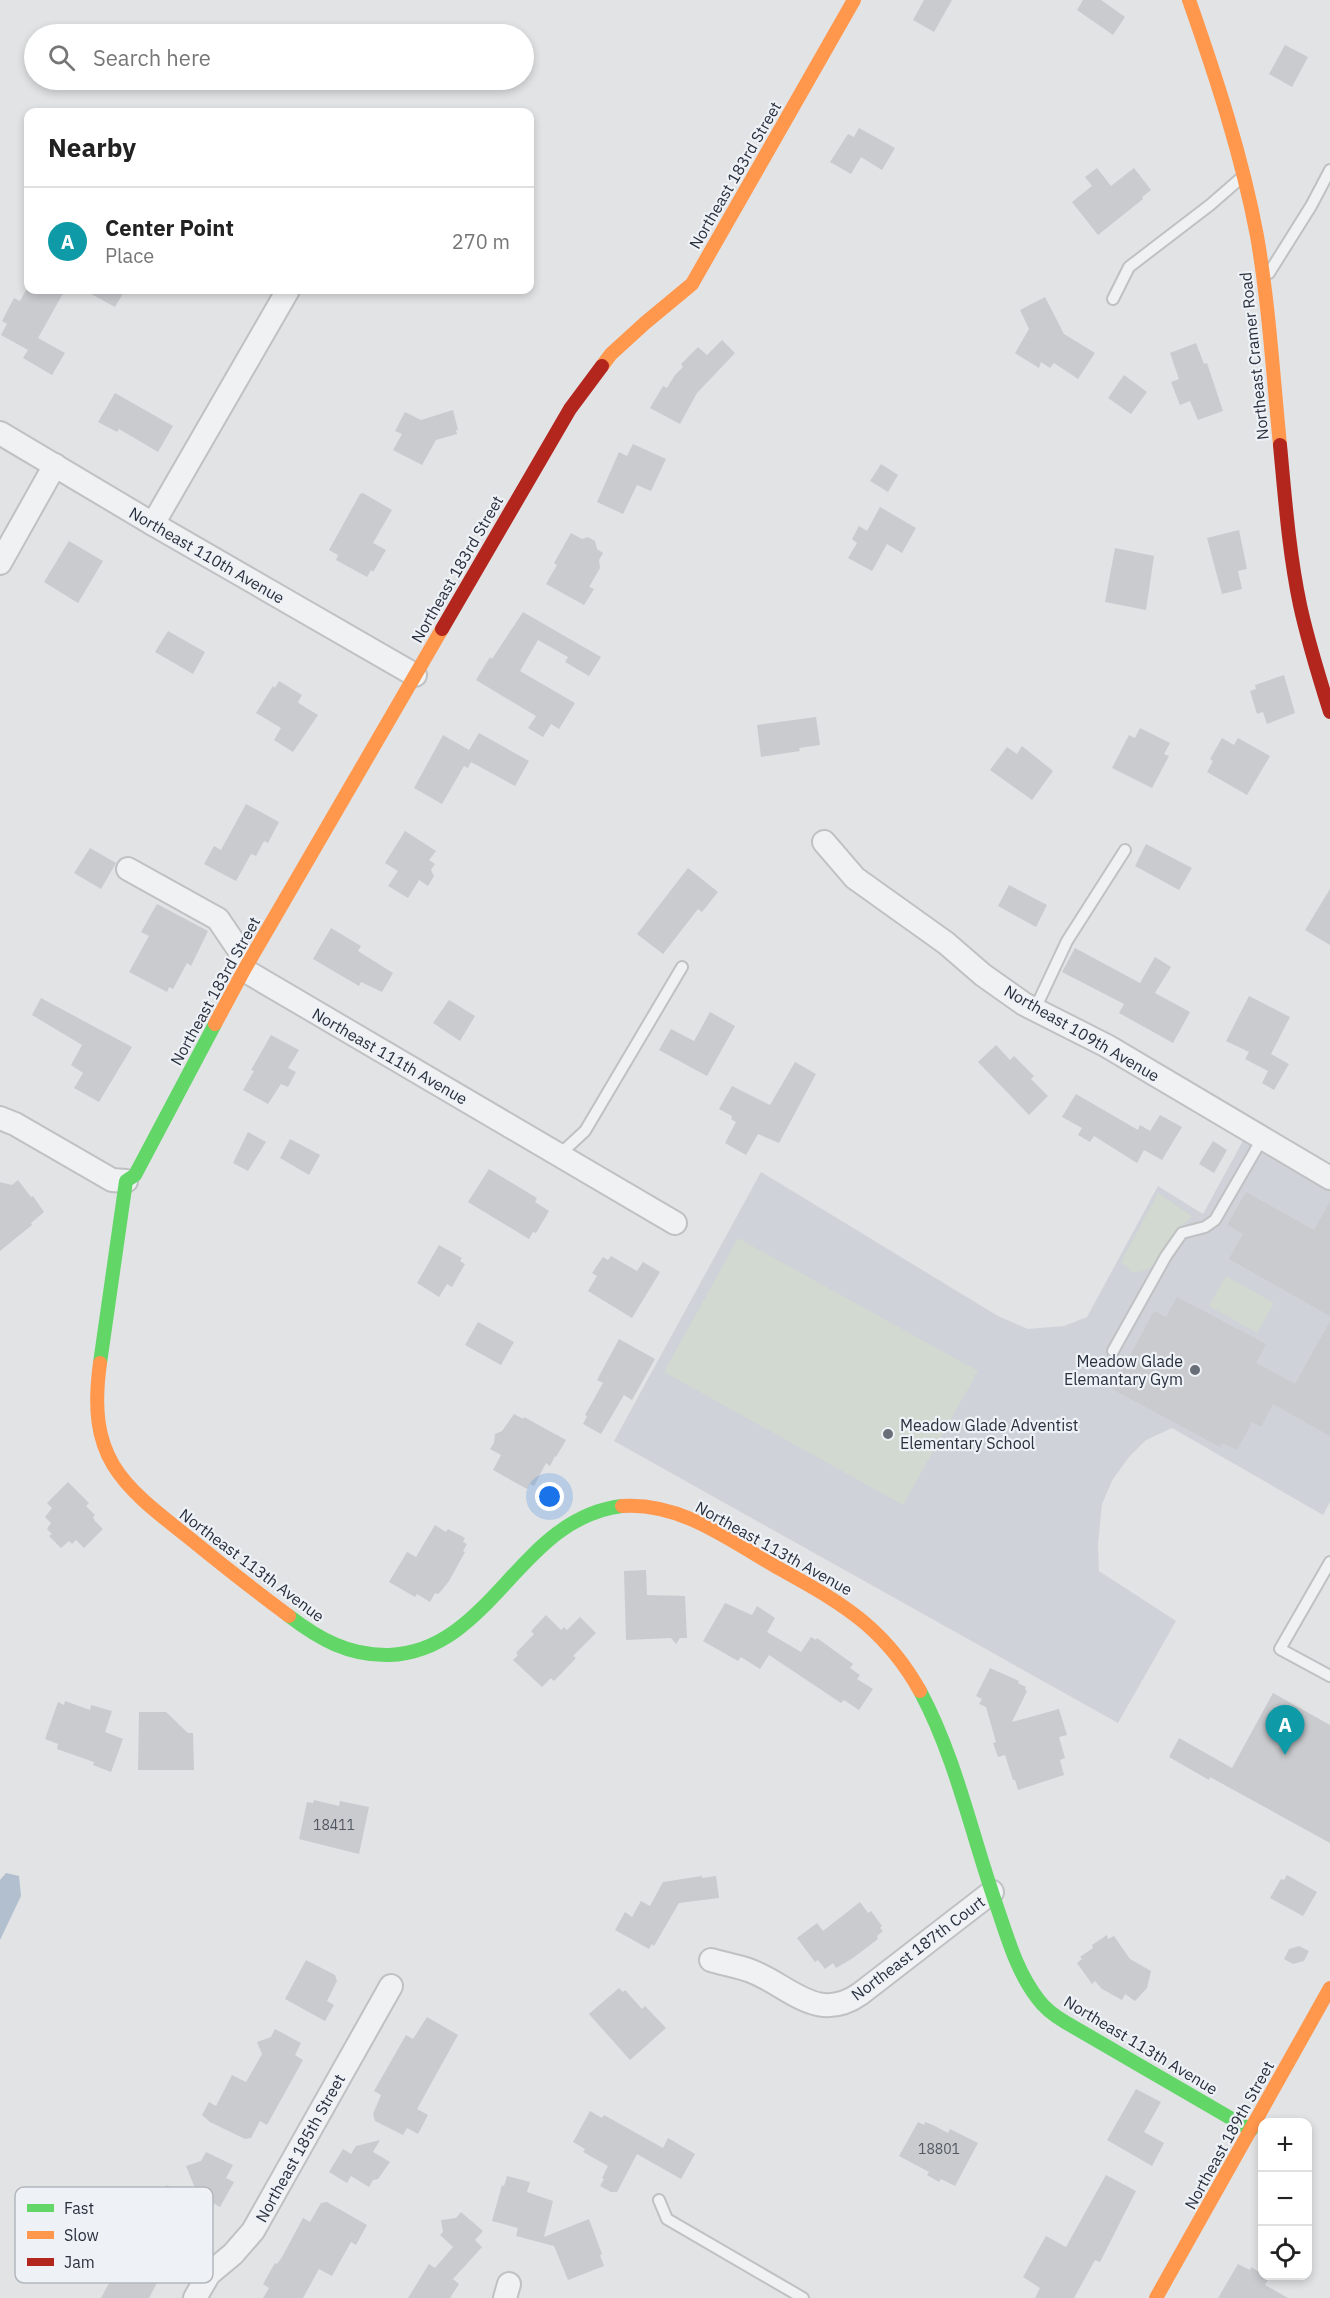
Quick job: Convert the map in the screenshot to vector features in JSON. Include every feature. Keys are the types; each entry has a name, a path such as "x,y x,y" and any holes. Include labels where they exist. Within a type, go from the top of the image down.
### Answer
{"street":[{"name":"Northeast 183rd Street","path":"126,1181 135,1175 244,970 570,409 611,354 692,284 854,0"},
{"name":"Northeast Cramer Road","path":"1189,0 1230,122 1243,176 1263,282 1285,510 1295,571 1319,684 1330,712"},
{"path":"153,524 286,294"},
{"name":"Northeast 110th Avenue","path":"0,433 415,675"},
{"path":"0,563 55,465"},
{"name":"Northeast 109th Avenue","path":"824,842 855,878 946,943 983,975 1035,1009 1107,1046 1330,1178"},
{"path":"128,869 218,919 239,950 244,970"},
{"name":"Northeast 111th Avenue","path":"244,970 675,1223"},
{"path":"0,1119 15,1124 112,1180 126,1181"},
{"name":"Northeast 113th Avenue","path":"126,1181 99,1372 97,1413 98,1427 118,1476 142,1501 239,1580 314,1634 332,1644 382,1655 416,1651 427,1647 463,1625 486,1604 502,1584 542,1544 599,1510 645,1506 686,1517 831,1597 860,1619 891,1649 924,1697 937,1727 1020,1969 1039,2001 1084,2033 1251,2130"},
{"name":"Northeast 187th Court","path":"711,1960 752,1971 814,2004 832,2006 841,2004 860,1994 992,1892"},
{"name":"Northeast 185th Street","path":"213,2271 233,2254 254,2231 390,1986"},
{"name":"Northeast 189th Street","path":"1156,2298 1330,1988"},
{"name":"Northeast 185th Street","path":"195,2298 204,2283"}],"lane":[{"path":"1263,282 1311,206 1330,170"},
{"path":"1113,299 1129,267 1210,205 1243,176"},
{"path":"1035,1009 1067,941 1125,850"},
{"path":"559,1155 585,1131 682,967"},
{"path":"1113,1352 1166,1256 1182,1233 1205,1227 1215,1221 1262,1139"},
{"path":"1330,1562 1280,1648 1330,1676"},
{"path":"660,2200 667,2219 803,2298"}],"shaded area":[{"name":"Meadow Glade Adventist Elementary School","path":"1245,1137 1330,1188 1330,1502 1323,1515 1172,1428 1146,1440 1129,1457 1113,1479 1102,1504 1098,1544 1099,1571 1176,1621 1118,1723 614,1441 761,1172 998,1316 1028,1329 1064,1326 1087,1317 1158,1186 1203,1214"},
{"path":"1158,1193 1192,1216 1155,1264 1149,1269 1132,1272 1121,1262"},
{"path":"738,1238 978,1371 903,1505 664,1372"},
{"path":"1226,1276 1274,1303 1257,1333 1209,1306"}],"water":[{"path":"6,1873 19,1876 21,1896 0,1940 0,1880"}],"building":[{"path":"924,0 952,0 934,32 913,20"},
{"path":"1083,0 1101,0 1125,17 1113,35 1077,10"},
{"path":"1285,45 1308,57 1292,87 1269,74"},
{"path":"859,128 895,148 882,170 861,157 851,174 830,162 848,134 854,137"},
{"path":"1097,168 1111,186 1134,168 1151,190 1098,235 1072,202 1092,186 1085,177"},
{"path":"24,294 63,294 38,338 65,353 52,375 23,358 28,350 1,335 7,324 2,321 14,298 20,301"},
{"path":"91,294 123,294 115,307"},
{"path":"1045,297 1064,334 1095,353 1078,379 1054,363 1050,368 1041,362 1039,368 1015,353 1029,329 1020,310"},
{"path":"722,340 735,353 697,393 680,424 650,408 663,386 667,388 683,367 681,364 698,347 707,355"},
{"path":"1196,343 1204,364 1207,363 1223,411 1198,420 1190,401 1180,405 1171,382 1179,379 1170,353"},
{"path":"1124,375 1147,392 1131,414 1108,398"},
{"path":"115,393 173,426 158,452 119,429 117,432 98,422"},
{"path":"453,410 457,434 436,440 422,465 393,450 402,434 395,431 405,412 421,420"},
{"path":"633,444 666,459 651,491 637,485 623,514 597,502 619,452 627,456"},
{"path":"881,464 898,475 888,492 870,481"},
{"path":"363,493 392,510 373,543 386,550 373,572 371,570 367,577 336,560 338,555 329,550 360,494"},
{"path":"880,507 916,528 902,553 887,544 872,571 848,558 857,543 852,539 859,526 867,531"},
{"path":"1239,530 1247,569 1238,571 1242,589 1222,594 1207,538"},
{"path":"571,533 582,539 588,537 595,541 597,549 603,553 599,560 600,568 589,587 594,589 584,605 546,584 557,565 554,563"},
{"path":"69,541 103,561 78,603 44,582"},
{"path":"1115,548 1154,556 1146,610 1105,602"},
{"path":"523,612 601,657 589,676 565,662 568,657 538,640 520,671 575,703 559,729 551,724 543,737 528,728 536,716 476,680"},
{"path":"168,631 205,652 193,674 155,652"},
{"path":"1284,675 1295,713 1267,724 1263,712 1257,714 1250,691 1256,689 1255,685"},
{"path":"279,681 302,695 298,702 318,715 293,752 274,740 281,728 256,713 273,686 275,688"},
{"path":"816,717 820,745 799,748 800,751 761,757 757,725"},
{"path":"1140,728 1170,743 1164,754 1169,756 1152,788 1112,768 1129,735 1135,738"},
{"path":"479,733 529,761 515,786 471,762 468,768 464,766 442,804 414,788 443,735 469,750"},
{"path":"1222,738 1234,745 1238,738 1270,756 1247,795 1207,772 1213,761 1210,759"},
{"path":"1022,746 1053,771 1032,800 990,770 1007,747 1017,754"},
{"path":"246,804 279,822 268,843 264,841 256,856 251,854 236,881 204,864 214,846 221,850"},
{"path":"405,831 436,851 429,860 435,864 431,870 434,876 428,886 419,880 408,898 388,886 398,871 385,863"},
{"path":"1146,844 1192,868 1179,890 1135,866"},
{"path":"90,848 116,863 101,889 74,873"},
{"path":"688,868 718,892 702,912 698,909 663,954 637,934"},
{"path":"1009,885 1047,905 1036,927 998,906"},
{"path":"1330,889 1330,945 1305,930"},
{"path":"157,904 208,931 191,966 187,963 173,989 169,987 167,992 129,972 149,936 141,932"},
{"path":"331,928 361,946 358,951 393,973 382,992 361,982 359,986 313,959"},
{"path":"1075,948 1140,983 1155,957 1171,967 1155,993 1190,1012 1173,1043 1119,1013 1124,1004 1062,972"},
{"path":"1249,996 1290,1017 1271,1054 1289,1064 1274,1090 1262,1083 1268,1071 1245,1059 1249,1052 1226,1041"},
{"path":"41,998 132,1047 99,1102 74,1088 83,1073 71,1065 82,1045 32,1015"},
{"path":"449,1000 475,1016 460,1041 433,1023"},
{"path":"710,1012 735,1026 707,1076 659,1050 671,1029 694,1041"},
{"path":"271,1035 299,1050 288,1068 296,1072 288,1087 281,1084 268,1104 243,1090 254,1071 251,1070"},
{"path":"996,1045 1010,1060 1014,1056 1034,1076 1031,1079 1048,1096 1029,1115 978,1062"},
{"path":"795,1062 816,1074 779,1143 758,1134 746,1155 725,1143 736,1122 731,1119 732,1116 719,1109 732,1086 770,1105"},
{"path":"1076,1094 1138,1130 1140,1125 1150,1131 1160,1115 1182,1127 1162,1160 1144,1150 1137,1163 1094,1136 1090,1142 1078,1135 1082,1128 1062,1117"},
{"path":"248,1132 266,1142 248,1171 233,1163"},
{"path":"290,1139 320,1155 309,1175 280,1158"},
{"path":"1213,1141 1227,1150 1214,1173 1199,1164"},
{"path":"489,1169 537,1198 535,1202 549,1211 536,1233 533,1232 529,1239 468,1202"},
{"path":"18,1180 44,1212 0,1251 0,1182 12,1185"},
{"path":"1246,1192 1314,1230 1330,1201 1330,1316 1229,1259 1243,1234 1227,1225"},
{"path":"439,1245 462,1258 460,1261 465,1264 452,1287 447,1284 439,1297 417,1283"},
{"path":"611,1256 637,1271 643,1262 660,1272 632,1318 588,1291 597,1276 592,1273 603,1257 608,1260"},
{"name":"Meadow Glade Elemantary Gym","path":"1177,1297 1266,1344 1256,1363 1295,1384 1330,1321 1330,1436 1273,1404 1261,1427 1252,1422 1237,1450 1222,1443 1220,1447 1112,1389 1154,1311 1166,1317"},
{"path":"478,1322 514,1342 501,1365 465,1345"},
{"path":"619,1339 655,1359 632,1400 624,1395 601,1434 583,1424 587,1416 585,1415 603,1383 597,1380"},
{"path":"514,1414 566,1440 550,1466 546,1463 534,1486 530,1484 527,1489 493,1470 501,1455 490,1449 494,1443 495,1434 502,1431"},
{"path":"68,1482 89,1503 86,1506 95,1515 93,1517 95,1521 103,1529 84,1548 76,1540 72,1544 69,1541 61,1548 49,1536 52,1534 47,1529 51,1523 45,1517 52,1508 47,1503"},
{"path":"435,1525 446,1532 448,1529 465,1538 463,1542 467,1544 449,1581 438,1594 435,1593 430,1602 417,1594 415,1597 389,1582 407,1552 416,1557"},
{"path":"646,1570 647,1595 685,1596 687,1638 680,1638 676,1644 671,1638 626,1640 624,1571"},
{"path":"725,1603 752,1615 757,1606 775,1618 767,1632 801,1652 811,1637 816,1640 817,1638 853,1664 850,1668 860,1675 857,1679 873,1689 859,1710 844,1700 841,1703 769,1655 760,1669 741,1657 738,1661 703,1641"},
{"path":"546,1615 561,1630 564,1627 567,1630 580,1617 596,1633 573,1656 576,1658 554,1681 551,1678 542,1687 513,1660 518,1655 516,1653 534,1634 531,1631"},
{"path":"990,1668 1019,1681 1018,1683 1026,1687 1027,1691 1012,1722 1059,1709 1067,1735 1059,1737 1065,1758 1060,1760 1064,1775 1018,1790 1005,1755 998,1757 986,1707 979,1704 982,1699 976,1696"},
{"path":"1273,1693 1330,1725 1330,1843 1169,1757 1179,1738 1232,1768"},
{"path":"65,1701 90,1710 91,1705 112,1711 105,1732 123,1739 111,1772 93,1765 94,1762 57,1749 58,1744 45,1739 58,1702 64,1705"},
{"path":"139,1712 166,1712 188,1733 193,1733 194,1770 138,1770"},
{"path":"314,1800 339,1806 340,1801 369,1807 359,1854 299,1839 307,1802 313,1803"},
{"path":"1287,1875 1317,1892 1303,1916 1270,1898 1281,1879 1284,1880"},
{"path":"702,1876 702,1878 716,1876 719,1898 679,1903 654,1946 652,1944 649,1949 615,1930 625,1912 632,1917 641,1901 650,1906 663,1882"},
{"path":"860,1902 868,1913 871,1911 883,1931 877,1936 878,1939 853,1958 836,1968 833,1963 825,1969 818,1960 815,1962 797,1938 817,1923 823,1931"},
{"path":"1107,1935 1108,1939 1114,1936 1130,1959 1151,1971 1147,1988 1135,2001 1125,1994 1122,2000 1102,1989 1095,1981 1092,1984 1077,1963 1082,1959 1080,1957 1093,1948 1092,1945"},
{"path":"1299,1946 1309,1951 1304,1961 1293,1964 1284,1959 1289,1949"},
{"path":"306,1960 335,1975 337,1981 327,2001 334,2005 325,2021 285,1999"},
{"path":"619,1988 623,1992 625,1990 642,2009 645,2006 666,2028 630,2060 589,2014"},
{"path":"427,2017 458,2035 417,2109 428,2115 418,2134 407,2128 403,2135 375,2121 373,2114 381,2095 374,2091 406,2035 413,2039"},
{"path":"275,2029 301,2043 295,2055 303,2060 267,2125 260,2121 251,2138 245,2139 210,2122 202,2115 209,2102 216,2106 232,2075 246,2082 262,2054 257,2042 271,2037"},
{"path":"1136,2089 1161,2102 1144,2132 1164,2143 1152,2166 1107,2140"},
{"path":"590,2111 602,2118 604,2115 663,2148 668,2138 695,2154 681,2179 637,2154 617,2192 611,2192 600,2186 608,2166 583,2152 585,2149 573,2142"},
{"path":"918,2122 924,2125 925,2122 948,2133 950,2129 978,2143 955,2186 941,2179 939,2182 927,2175 929,2172 899,2156"},
{"path":"380,2140 373,2152 390,2162 369,2187 351,2176 347,2183 329,2172 343,2149 351,2154 356,2146"},
{"path":"206,2152 233,2165 226,2178 234,2182 220,2207 213,2203 213,2187 195,2187 186,2166 201,2161"},
{"path":"1106,2175 1136,2191 1100,2262 1095,2260 1074,2298 1035,2298 1040,2288 1023,2277 1046,2236 1066,2247"},
{"path":"507,2176 530,2182 527,2192 553,2201 544,2237 589,2219 604,2266 568,2280 554,2246 516,2236 518,2228 492,2221 502,2185 504,2186"},
{"path":"327,2202 367,2225 356,2245 351,2242 332,2276 319,2269 303,2298 263,2298 269,2288 263,2284 275,2263 277,2264 282,2257 303,2218 310,2222 321,2203"},
{"path":"461,2212 483,2231 475,2240 482,2247 453,2279 459,2284 450,2298 408,2298 429,2264 435,2268 453,2247 440,2235 443,2232 441,2220 456,2218"},
{"path":"1238,2264 1258,2271 1258,2280 1268,2280 1265,2285 1288,2298 1218,2298"},
{"path":"109,2283 157,2283 149,2298 101,2298"}],"traffic: fast":[{"path":"100,1363 126,1181 135,1175 215,1024"},
{"path":"289,1616 323,1639 361,1653 389,1655 424,1648 454,1632 481,1609 530,1557 557,1534 587,1516 622,1506"},
{"path":"920,1691 954,1770 1014,1955 1024,1978 1038,1999 1061,2020 1251,2130"}],"traffic: slow":[{"path":"602,366 611,354 645,323 692,284 854,0"},
{"path":"1189,0 1228,117 1251,206 1265,288 1280,445"},
{"path":"215,1024 442,629"},
{"path":"100,1363 97,1395 99,1422 104,1445 113,1465 126,1483 164,1518 289,1616"},
{"path":"622,1506 643,1506 663,1510 702,1524 821,1592 855,1615 882,1639 903,1664 920,1691"},
{"path":"1156,2298 1330,1988"}],"traffic: jam":[{"path":"442,629 570,409 602,366"},
{"path":"1280,445 1296,585 1310,646 1330,712"}],"place":[{"name":"Meadow Glade Elemantary Gym","path":"1195,1370"},
{"name":"Meadow Glade Adventist Elementary School","path":"888,1434"},
{"name":"Center Point","path":"1285,1755"}]}
